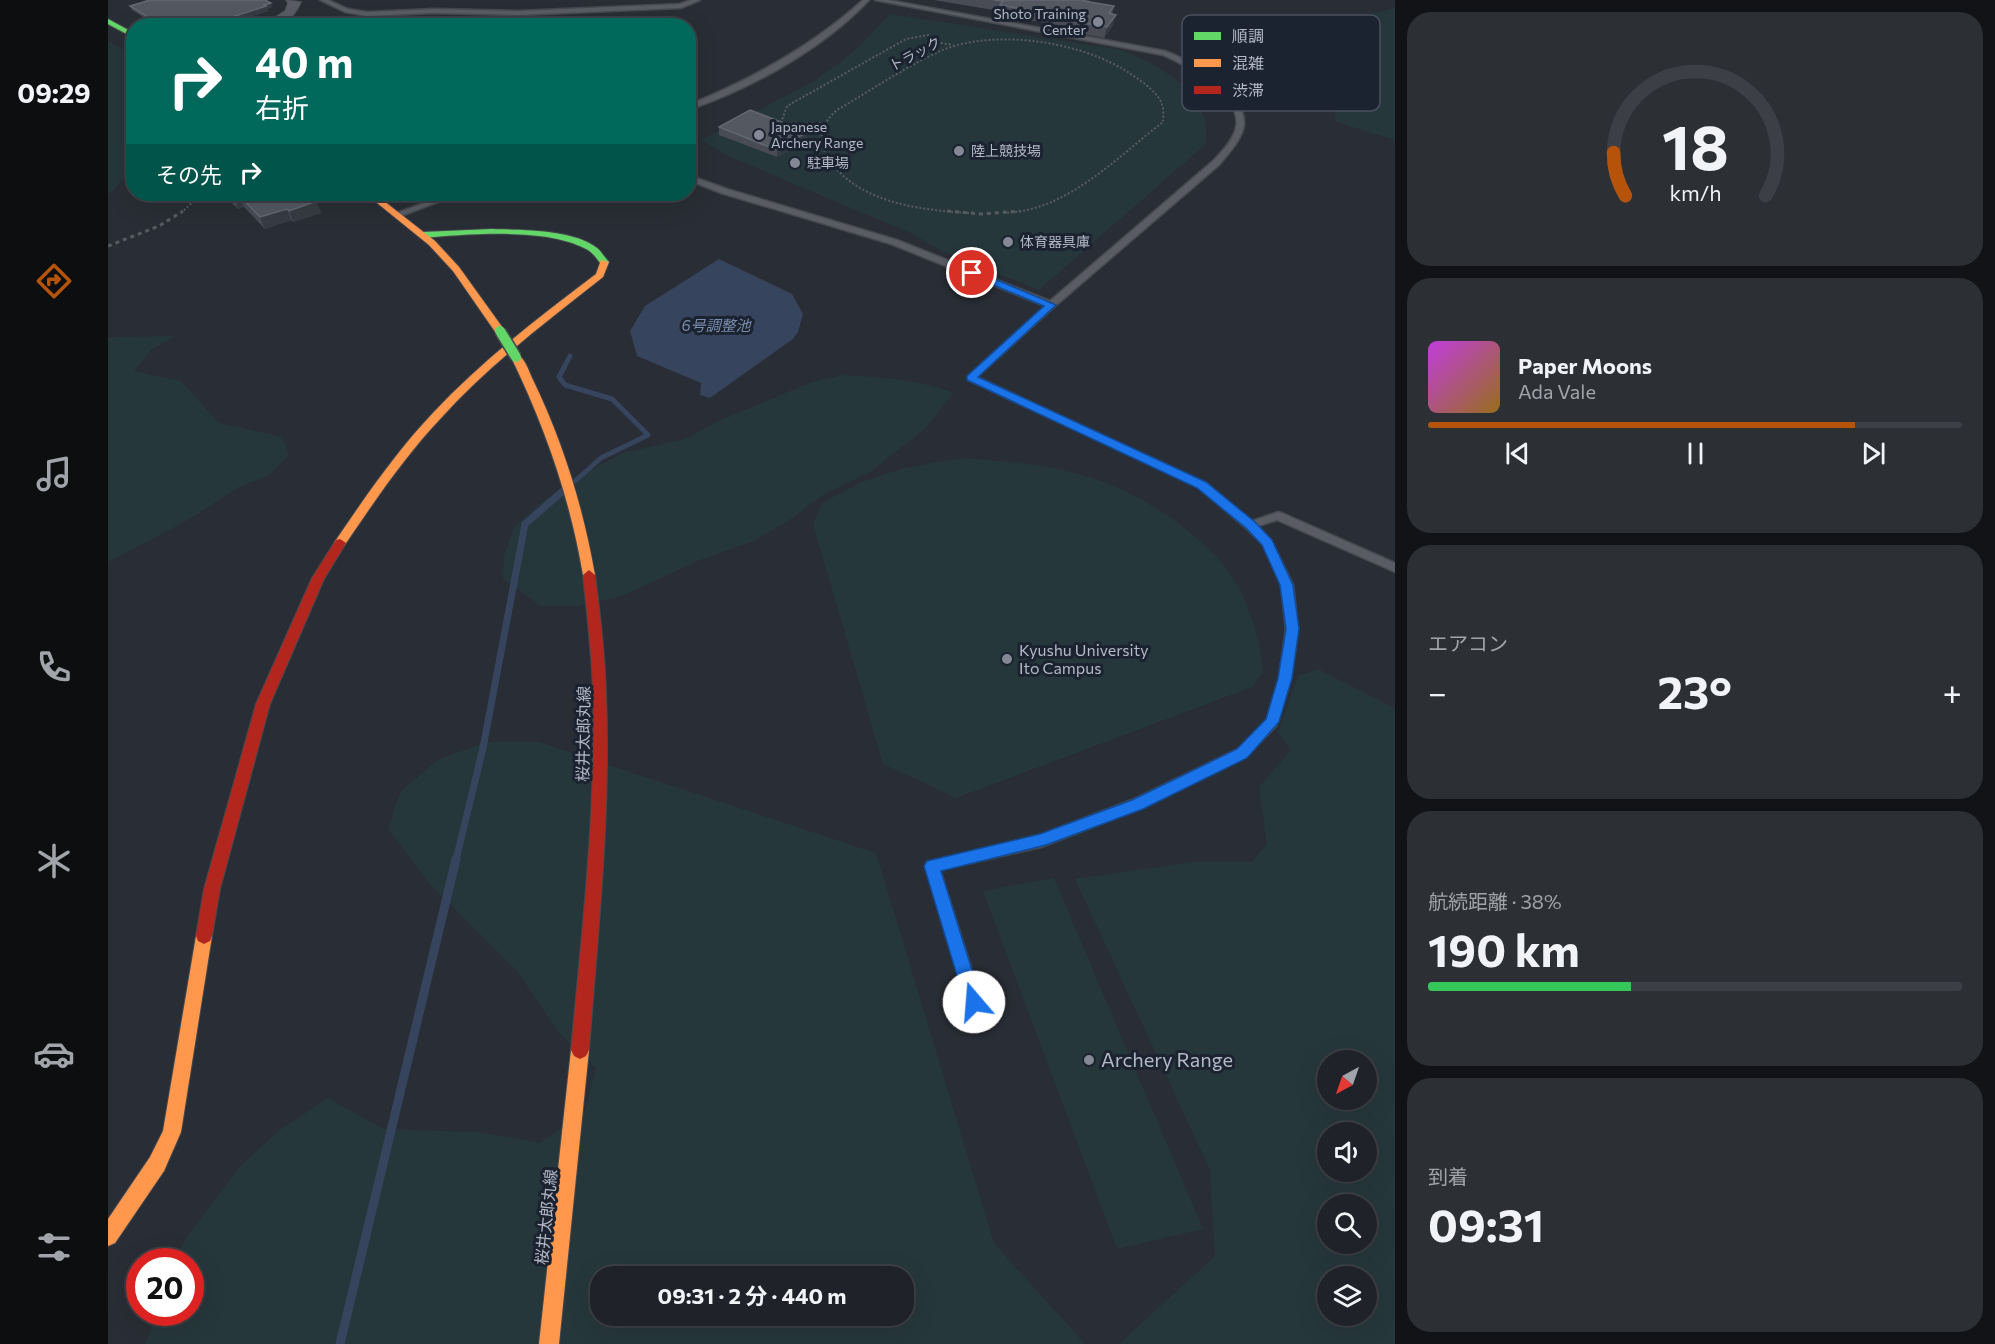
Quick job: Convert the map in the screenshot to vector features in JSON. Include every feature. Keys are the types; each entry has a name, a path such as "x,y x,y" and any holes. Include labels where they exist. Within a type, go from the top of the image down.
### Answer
{"main road":[{"path":"108,21 126,31"},
{"name":"桜井太郎丸線","path":"380,201 423,235 456,269 500,331 544,411 561,457 589,575 600,667 600,749 583,1018 549,1344"},
{"path":"108,1236 157,1164 172,1132 215,879 263,704 318,578 376,489 436,415 518,338 600,275 605,266 604,259 590,246 556,237 448,232 423,235"}],"street":[{"path":"282,18 290,14 295,2 292,0"}],"lane":[{"path":"323,0 354,13 379,14 434,11 519,13 659,7 681,6 697,0"},
{"path":"696,104 786,60 836,27 866,0"},
{"path":"878,0 1165,53 1182,63"},
{"path":"980,1021 932,866 1041,841 1137,804 1242,753 1272,722 1285,678 1292,629 1287,585 1268,543 1250,525 1202,485 971,378 1051,305 1216,163 1232,145 1240,120 1236,111"},
{"path":"696,180 894,242 1051,305"},
{"path":"398,214 435,201"},
{"path":"1250,525 1278,516 1395,567"}],"path":[{"path":"825,123 781,123 787,106 906,39 928,35 941,43 955,46"},
{"name":"トラック","path":"1021,40 1061,46 1103,58 1120,65 1146,85 1162,104 1163,122 1060,199 1023,212 990,215 956,214 900,203 847,180 823,153 821,139 825,123 832,114 937,52 955,46 1021,40"},
{"path":"108,246 173,218 196,201"}],"shaded area":[{"path":"1395,8 1395,140 1336,122 1334,111 1380,111 1380,15 1369,15"},
{"name":"陸上競技場","path":"890,14 1122,50 1153,65 1182,84 1182,111 1201,111 1206,126 1206,144 1039,290 940,250 915,235 730,157 701,140 816,80 857,49"},
{"path":"108,41 126,51 126,176 108,195"},
{"path":"175,336 151,350 134,371 181,381 219,423 283,437 289,456 269,475 239,487 188,520 108,562 108,337"},
{"path":"842,375 913,382 953,393 926,428 870,472 823,495 792,518 754,541 700,560 622,596 578,606 541,606 503,579 504,556 514,527 548,497 581,475 623,453 685,439 719,421 809,383"},
{"path":"962,458 1044,466 1091,477 1130,494 1167,515 1216,556 1235,581 1254,626 1263,673 1252,687 956,798 883,764 813,524 822,503 859,483 904,468"},
{"path":"1318,669 1395,708 1395,1344 1119,1344 1215,1256 1210,1170 1075,879 1192,862 1252,862 1267,844 1259,787 1291,750 1278,732 1298,676"},
{"path":"487,742 539,742 876,853 994,1243 1085,1344 145,1344 152,1326 204,1326 204,1248 181,1248 184,1241 241,1165 281,1129 328,1098 383,1129 477,1132 540,1143 585,1111 596,1068 559,1033 517,971 430,884 388,829 400,792 439,759"},
{"name":"Archery Range","path":"1054,878 1203,1229 1117,1249 983,891"}],"water":[{"name":"6号調整池","path":"719,259 792,294 803,314 798,332 793,339 710,398 700,395 701,383 637,356 630,331 645,306"}],"building":[{"path":"150,0 265,0 271,3 229,18 150,18 130,6"},
{"path":"994,0 1084,0 1114,6 1109,13 1116,15 1107,27 1071,21 1074,18 1000,5 1003,1"},
{"path":"750,110 807,132 777,150 719,127"},
{"path":"245,201 317,201 289,211 287,209 260,217"}],"waterway":[{"path":"570,356 559,377 565,385 612,399 648,435 601,458 575,481"},
{"path":"456,860 483,748 525,524 563,491"},
{"path":"340,1344 456,859"}],"traffic: fast":[{"path":"108,21 126,31"},
{"path":"423,235 492,232 550,236 575,241 594,250 604,262"},
{"path":"500,331 516,357"}],"traffic: slow":[{"path":"379,201 432,243 456,269 500,331"},
{"path":"340,543 398,461 437,415 495,359 600,275 604,262"},
{"path":"516,357 541,410 562,463 578,517 589,575"},
{"path":"108,1236 157,1164 172,1132 204,936"},
{"path":"549,1344 580,1050"}],"traffic: jam":[{"path":"204,936 212,889 263,704 318,578 340,543"},
{"path":"580,1050 595,871 600,753 600,694 589,575"}],"place":[{"name":"Shoto Training Center","path":"1098,22"},
{"name":"Japanese Archery Range","path":"759,135"},
{"name":"陸上競技場","path":"959,151"},
{"name":"駐車場","path":"795,163"},
{"name":"体育器具庫","path":"1008,242"},
{"name":"Kyushu University Ito Campus","path":"1007,659"},
{"name":"Archery Range","path":"1089,1060"}],"route":[{"path":"972,273 1051,305 971,378 1202,485 1268,543 1287,585 1292,629 1285,678 1272,722 1242,753 1137,804 1041,841 932,866 948,926 974,1002"}]}
